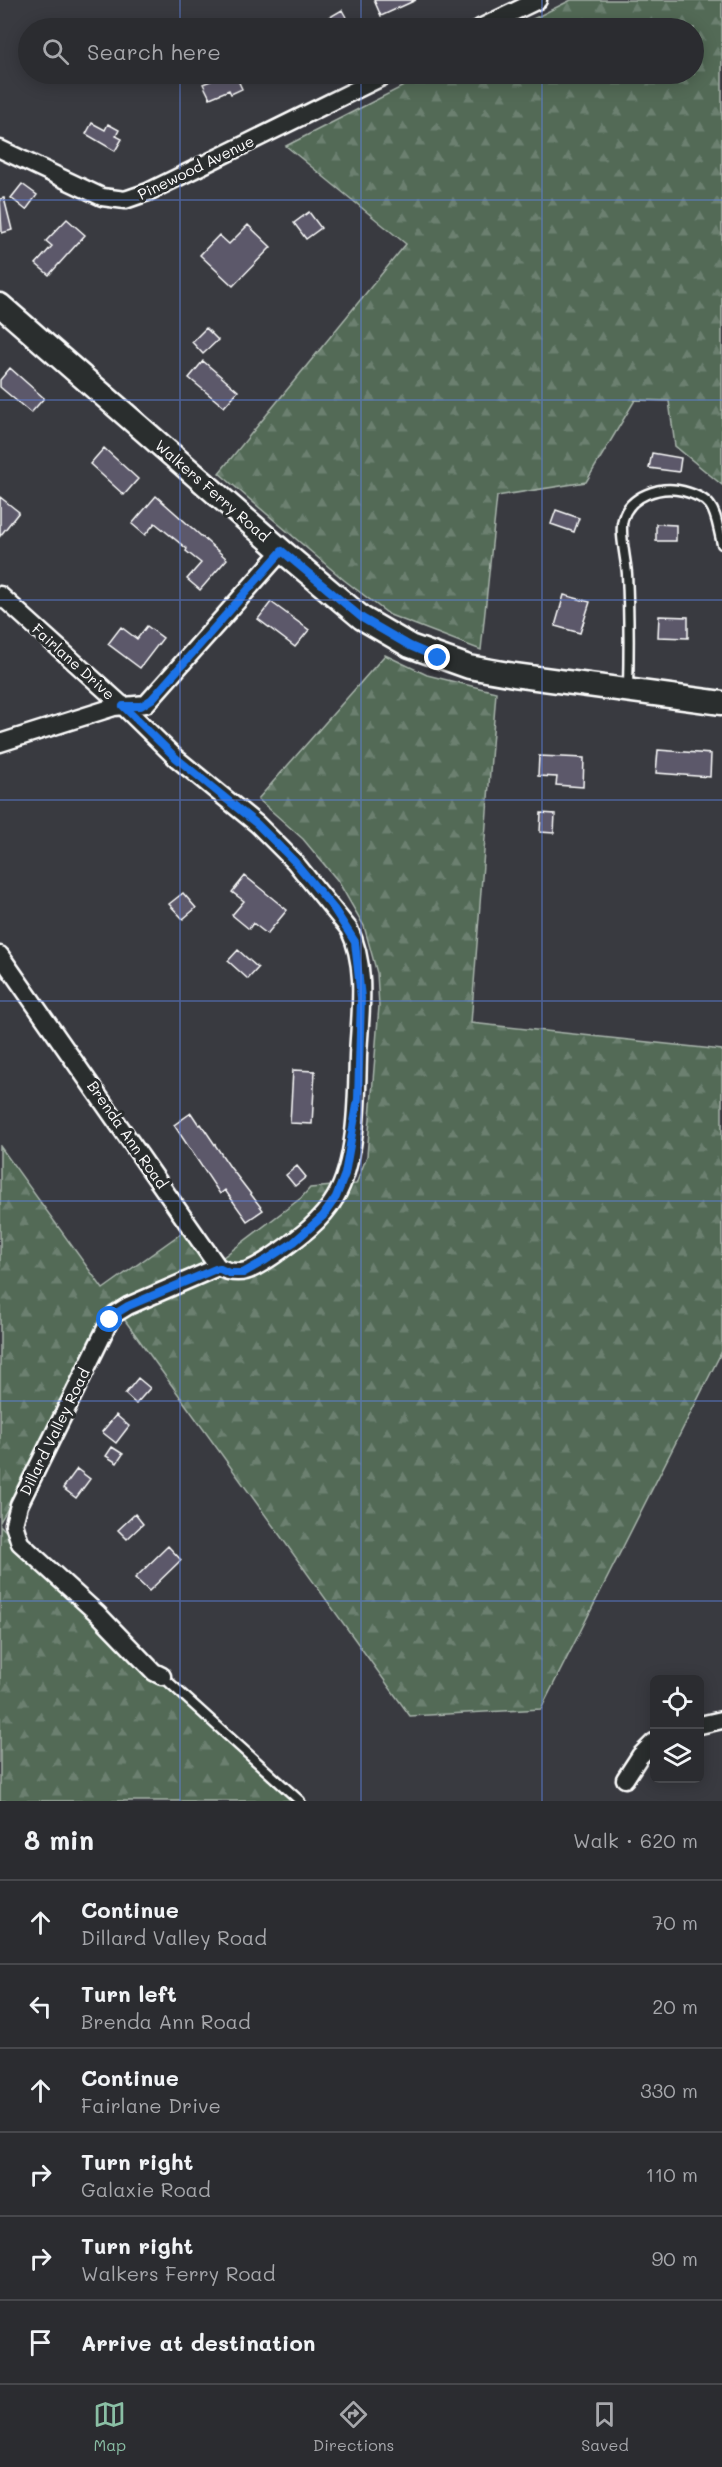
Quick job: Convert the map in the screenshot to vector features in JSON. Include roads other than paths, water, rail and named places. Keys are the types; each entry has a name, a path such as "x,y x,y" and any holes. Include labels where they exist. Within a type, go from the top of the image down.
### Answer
{"street":[{"path":"501,18 538,0"},
{"name":"Pinewood Avenue","path":"0,148 102,197 118,200 133,198 367,84"},
{"name":"Walkers Ferry Road","path":"0,305 362,618 410,646 438,658 469,667 722,703"},
{"path":"0,744 70,720 123,706 141,706 152,699 282,551"},
{"name":"Fairlane Drive","path":"0,595 123,706 176,758 257,824 287,853 334,909 355,942 361,998 358,1099 345,1174 336,1197 323,1216 271,1257 243,1273 229,1273 218,1268"},
{"name":"Brenda Ann Road","path":"0,956 159,1180 218,1268"},
{"name":"Dillard Valley Road","path":"162,1677 154,1672 98,1614 20,1543 14,1524 19,1504 110,1320 128,1306 218,1268"},
{"path":"704,1724 722,1720"},
{"path":"625,1779 640,1756 650,1746"}],"lane":[{"path":"628,691 630,621 622,521 629,504 651,492 676,489 701,496 713,508 722,544"},
{"path":"162,1677 300,1801"}]}
